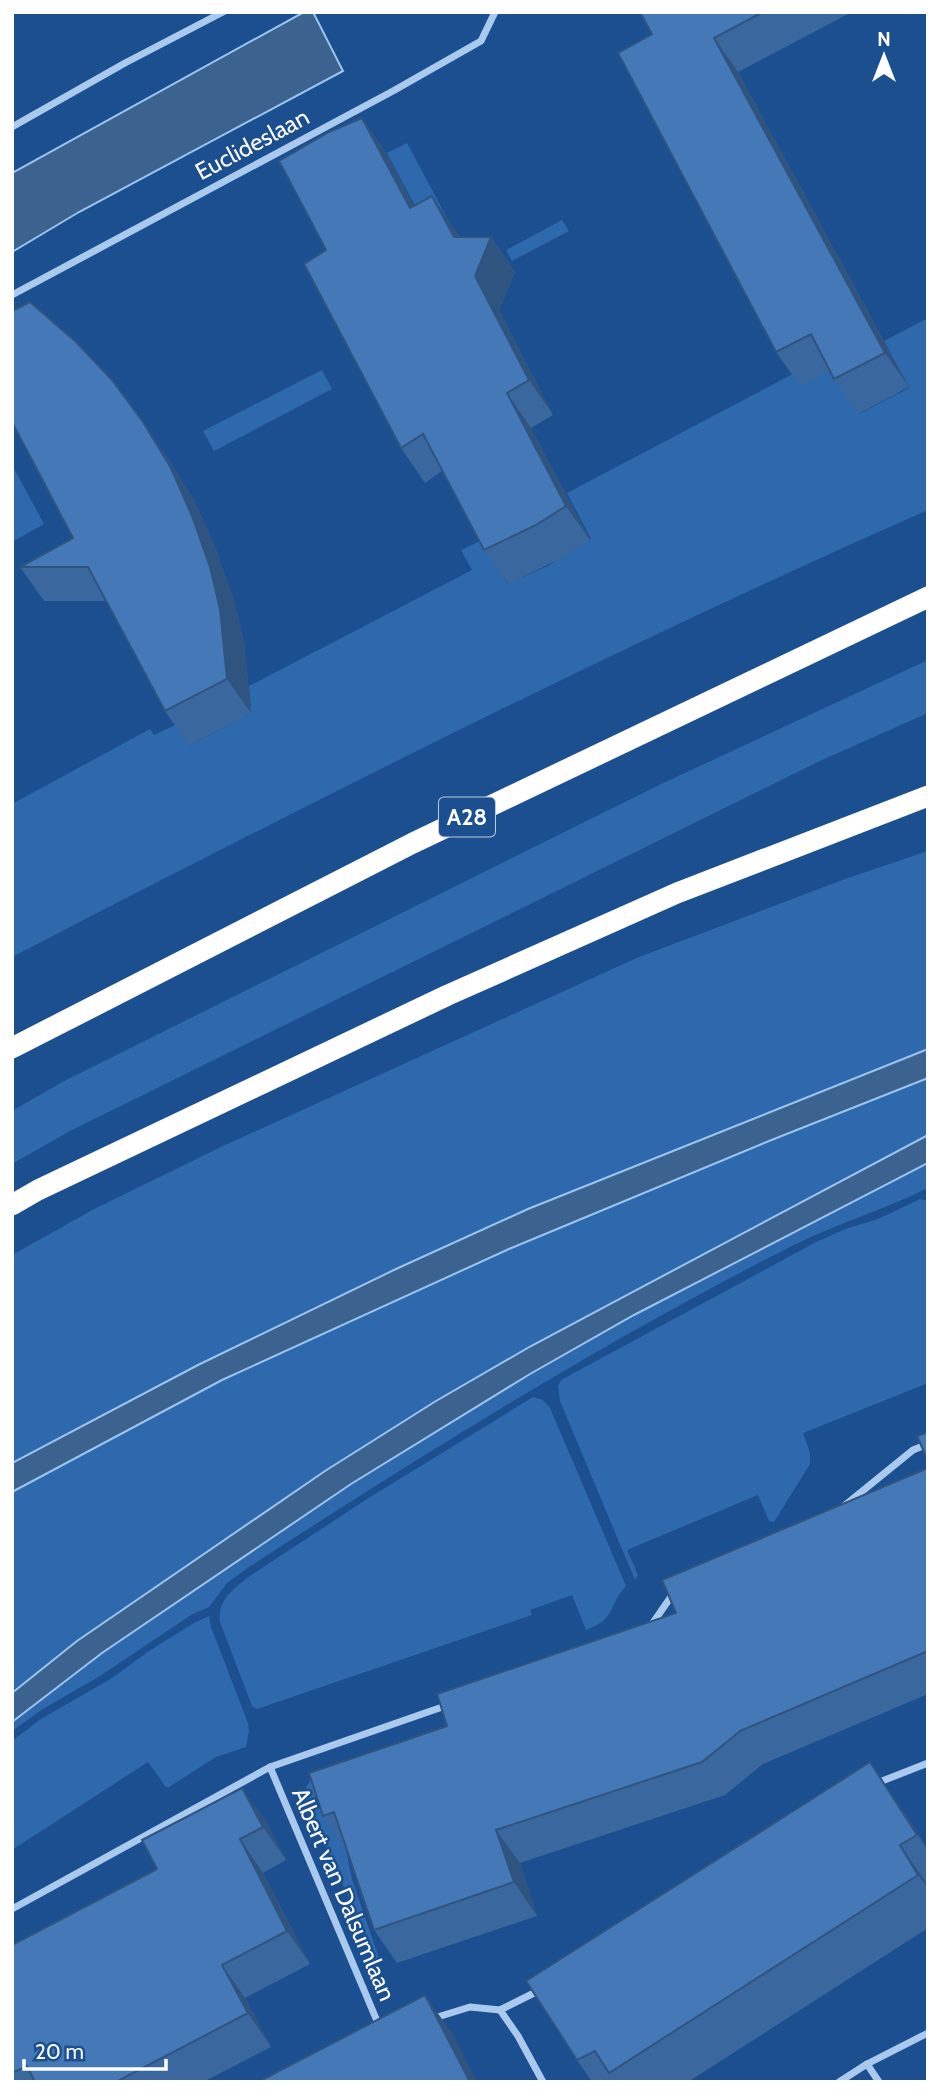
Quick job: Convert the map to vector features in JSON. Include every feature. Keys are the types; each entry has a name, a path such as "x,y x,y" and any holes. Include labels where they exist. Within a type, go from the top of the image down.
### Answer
{"highway":[{"name":"A28","path":"12,1048 413,843 928,597"},
{"path":"12,1205 38,1190 448,995 677,893 928,796"}],"street":[{"path":"12,127 125,63 223,12"},
{"name":"Euclideslaan","path":"12,295 481,41 495,12"},
{"path":"841,1509 913,1450 928,1444"},
{"path":"644,1633 678,1587"},
{"name":"Albert van Dalsumlaan","path":"12,1909 270,1767 453,1703"},
{"path":"867,1788 928,1763"},
{"name":"Albert van Dalsumlaan","path":"270,1767 383,2035"},
{"path":"420,2023 470,2007 500,2010 553,1982"},
{"path":"500,2010 518,2036 543,2082"},
{"path":"839,2082 867,2064 928,2033"},
{"path":"867,2064 879,2082"}],"shaded area":[{"path":"304,12 313,12 343,71 79,212 12,252 12,173"},
{"path":"407,143 454,231 434,241 387,153"},
{"path":"562,220 569,231 512,261 506,250"},
{"path":"928,318 928,510 696,616 467,726 12,957 12,804 150,729 154,735 177,724 189,746 227,726 234,717 246,716 251,707 249,686 472,570 461,550 484,539 507,584 548,566 591,539 567,493 793,374 834,368 859,414 909,388 884,341"},
{"path":"322,370 332,389 214,451 203,431"},
{"path":"12,465 44,524 12,542"},
{"path":"928,660 928,713 822,760 70,1131 12,1164 12,1111 64,1081 661,784"},
{"path":"928,851 928,1049 528,1209 396,1269 198,1365 12,1464 12,1255 96,1208 223,1146 639,957 845,879"},
{"path":"928,1049 928,1078 509,1249 222,1380 12,1492 12,1463 198,1365 396,1269 528,1209"},
{"path":"928,1078 928,1135 531,1346 436,1401 325,1471 77,1641 12,1693 12,1492 222,1380 509,1249"},
{"path":"928,1135 928,1163 634,1315 530,1374 351,1484 102,1653 12,1722 12,1693 77,1641 325,1471 436,1401 531,1346"},
{"path":"928,1163 928,1188 792,1246 653,1320 516,1399 249,1567 227,1583 209,1607 191,1615 12,1731 12,1722 102,1653 351,1484 530,1374 634,1315"},
{"path":"920,1199 928,1201 928,1383 803,1433 810,1453 810,1464 774,1522 769,1521 758,1495 627,1550 638,1575 635,1580 560,1401 558,1386 561,1380 816,1242 878,1219"},
{"path":"533,1397 543,1400 550,1408 626,1586 608,1616 586,1630 572,1595 530,1610 532,1615 257,1709 252,1706 220,1622 221,1607 228,1595 250,1576 367,1499"},
{"path":"209,1616 248,1723 246,1747 216,1757 169,1787 166,1787 148,1762 12,1850 12,1741 41,1719 112,1678 149,1651"},
{"path":"312,1777 346,1849 352,1879 380,1961 377,1962 307,1803 306,1788"}],"building":[{"path":"640,12 763,12 714,38 885,353 834,379 811,334 776,352 618,53 652,34"},
{"path":"362,118 410,208 432,196 454,237 491,237 475,276 529,380 507,393 566,506 536,525 484,550 423,434 401,448 304,264 326,250 279,161 329,132"},
{"path":"30,302 75,341 112,380 143,422 171,468 210,567 220,609 227,679 165,711 88,567 20,567 73,538 12,422 12,311"},
{"path":"928,1432 928,1461 917,1436"},
{"path":"928,1468 928,1651 740,1731 702,1762 496,1830 514,1882 374,1930 334,1812 323,1816 309,1773 447,1726 437,1694 676,1613 662,1580"},
{"path":"870,1762 917,1835 900,1845 918,1875 609,2073 595,2051 577,2060 526,1981"},
{"path":"242,1788 263,1827 240,1839 287,1931 222,1965 248,2013 116,2082 35,2082 27,2066 12,2073 12,1945 157,1869 142,1840"},
{"path":"425,1995 470,2082 258,2082"}]}
